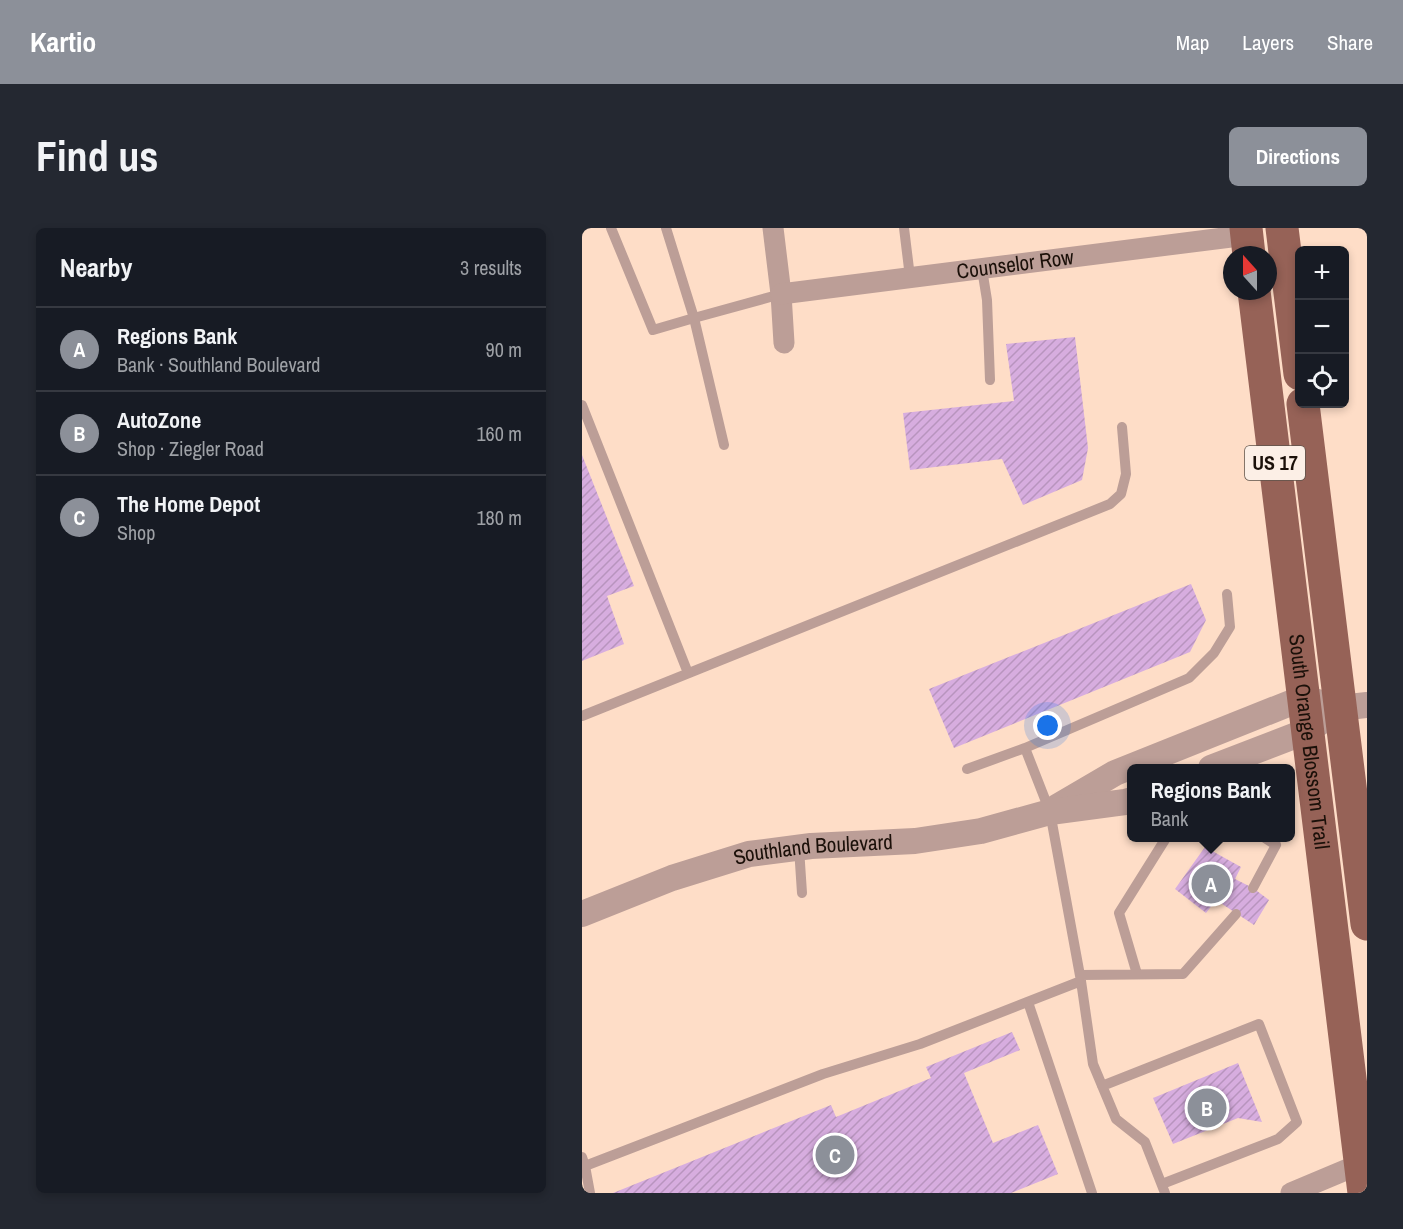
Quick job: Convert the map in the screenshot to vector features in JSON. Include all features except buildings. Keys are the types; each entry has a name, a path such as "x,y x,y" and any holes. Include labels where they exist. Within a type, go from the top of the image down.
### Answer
{"main road":[{"path":"1283,228 1297,354"},
{"name":"South Orange Blossom Trail","path":"1255,300 1362,1179"},
{"name":"South Orange Blossom Trail","path":"1304,408 1353,706 1367,924"}],"street":[{"path":"774,228 784,343"},
{"name":"Counselor Row","path":"781,294 1247,239"},
{"path":"1303,698 1353,706"},
{"name":"Southland Boulevard","path":"1134,764 1303,698"},
{"path":"1221,764 1307,731 1353,706"},
{"name":"Southland Boulevard","path":"1050,812 1114,772 1127,767"},
{"name":"Southland Boulevard","path":"582,914 672,878 749,854 799,848 915,841 981,831 1050,812 1127,801"},
{"path":"1291,1193 1362,1179"}],"lane":[{"path":"611,228 653,330 781,294"},
{"path":"666,228 694,318 724,445"},
{"path":"903,228 910,278"},
{"path":"982,269 987,300 990,380"},
{"path":"582,405 688,673"},
{"path":"582,716 1110,504 1121,494 1126,474 1122,427"},
{"path":"967,769 1025,748 1189,678 1214,653 1230,627 1227,594"},
{"path":"1025,748 1050,812 1081,978 1093,1064 1102,1086 1116,1119 1144,1142 1163,1189 1278,1139 1297,1122 1258,1024 1102,1086"},
{"path":"1137,974 1119,913 1163,842"},
{"path":"1252,888 1276,845 1272,842"},
{"path":"799,848 802,893"},
{"path":"590,1193 584,1161 831,1071 920,1044 1029,1002 1081,978 1137,974 1183,974 1236,914"},
{"path":"1029,1002 1092,1193"}],"place":[{"name":"Regions Bank","path":"1211,884"},
{"name":"AutoZone","path":"1207,1108"},
{"name":"The Home Depot","path":"835,1155"}]}
